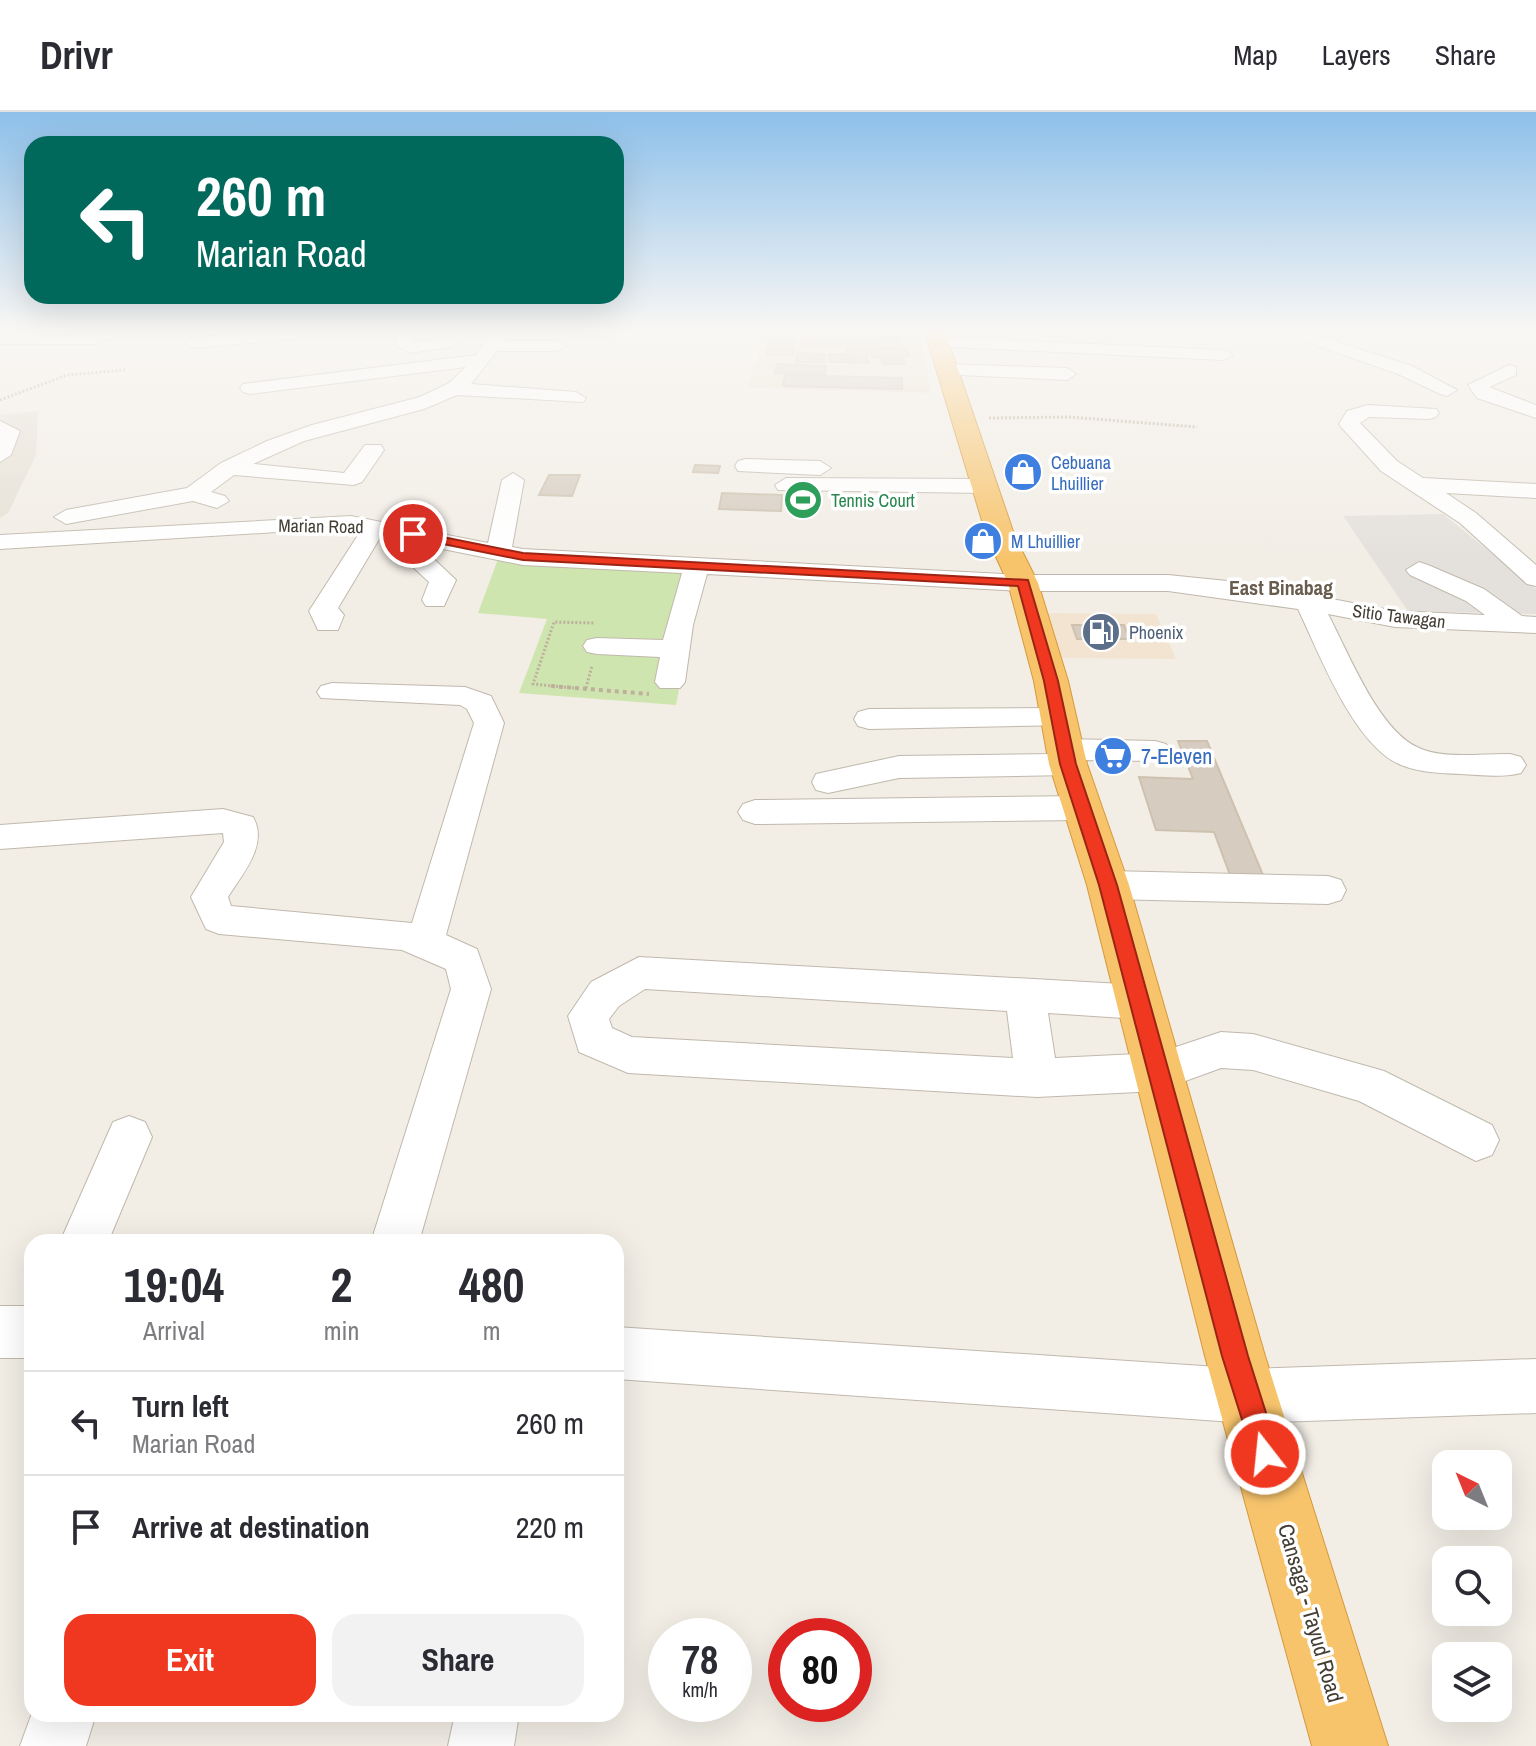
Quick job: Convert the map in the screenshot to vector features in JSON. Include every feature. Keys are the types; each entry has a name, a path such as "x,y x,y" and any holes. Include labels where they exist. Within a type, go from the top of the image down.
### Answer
{"highway":[{"name":"Cansaga - Tayud Road","path":"957,405 1001,537 1023,583 1064,743 1108,885 1248,1396 1350,1746"}],"street":[{"path":"82,498 221,472 321,428 412,405"},
{"path":"1517,405 1536,412"},
{"path":"1429,413 1368,411 1354,415 1349,424 1389,466 1468,518 1536,578"},
{"path":"0,427 10,431 0,455"},
{"path":"194,494 221,472 346,480 354,477 373,450"},
{"path":"0,464 4,467 0,471"},
{"path":"746,466 885,470 888,485"},
{"path":"499,552 513,480"},
{"path":"786,485 985,486"},
{"path":"1420,485 1536,491"},
{"path":"1,542 21,527 34,522 194,494 293,524"},
{"name":"Marian Road","path":"1,542 293,524 375,527 523,557 1023,583"},
{"path":"326,617 375,527"},
{"path":"413,534 405,542 408,549 443,580 435,600"},
{"path":"670,682 675,649 696,568"},
{"path":"1419,570 1475,595 1527,625"},
{"name":"Sitio Tawagan","path":"1023,583 1168,583 1247,591 1395,619 1527,625"},
{"path":"1310,605 1342,670 1376,725 1396,749 1421,759 1510,765"},
{"path":"597,646 675,649"},
{"path":"332,692 465,696 480,703 489,723 425,942"},
{"path":"869,719 1155,751"},
{"path":"828,782 899,767 1064,743"},
{"path":"755,812 1083,808"},
{"path":"0,837 223,821 241,826 242,843 209,897 219,919 402,935 463,960 471,989 397,1234"},
{"path":"1108,885 1328,890"},
{"path":"1139,1002 639,973 605,994 588,1016 594,1039 628,1055 1037,1078 1158,1072 1221,1050 1253,1052 1369,1085 1476,1140"},
{"path":"1025,997 1037,1078"},
{"path":"87,1234 129,1137"},
{"path":"0,1332 24,1332"},
{"path":"624,1354 1248,1396 1318,1396 1536,1386"},
{"path":"53,1746 61,1722"},
{"path":"481,1746 486,1722"}],"path":[{"path":"961,414 1005,421 1069,417 1197,427"}],"shaded area":[{"path":"38,411 36,455 8,513 0,518 0,415"},
{"path":"1443,514 1536,589 1536,614 1408,611 1343,516"},
{"path":"1048,613 1156,614 1176,659 1062,658"}],"green space":[{"path":"498,559 701,572 676,705 519,693 547,619 478,613"}],"building":[{"path":"695,465 720,466 718,473 693,472"},
{"path":"549,475 580,475 572,496 539,495"},
{"path":"722,493 782,495 781,511 719,509"},
{"name":"Phoenix","path":"1072,625 1124,625 1130,639 1077,639"},
{"path":"1178,741 1207,741 1263,875 1230,875 1214,832 1156,830 1139,777 1193,779"}],"place":[{"name":"Cebuana Lhuillier","path":"1023,472"},
{"name":"Tennis Court","path":"803,500"},
{"name":"M Lhuillier","path":"983,541"},
{"name":"Phoenix","path":"1101,632"},
{"name":"7-Eleven","path":"1113,756"}],"district":[{"name":"East Binabag","path":"1281,587"}],"route":[{"path":"413,534 523,557 738,571 1023,583 1051,681 1068,764 1108,885 1235,1356 1265,1454"}]}
